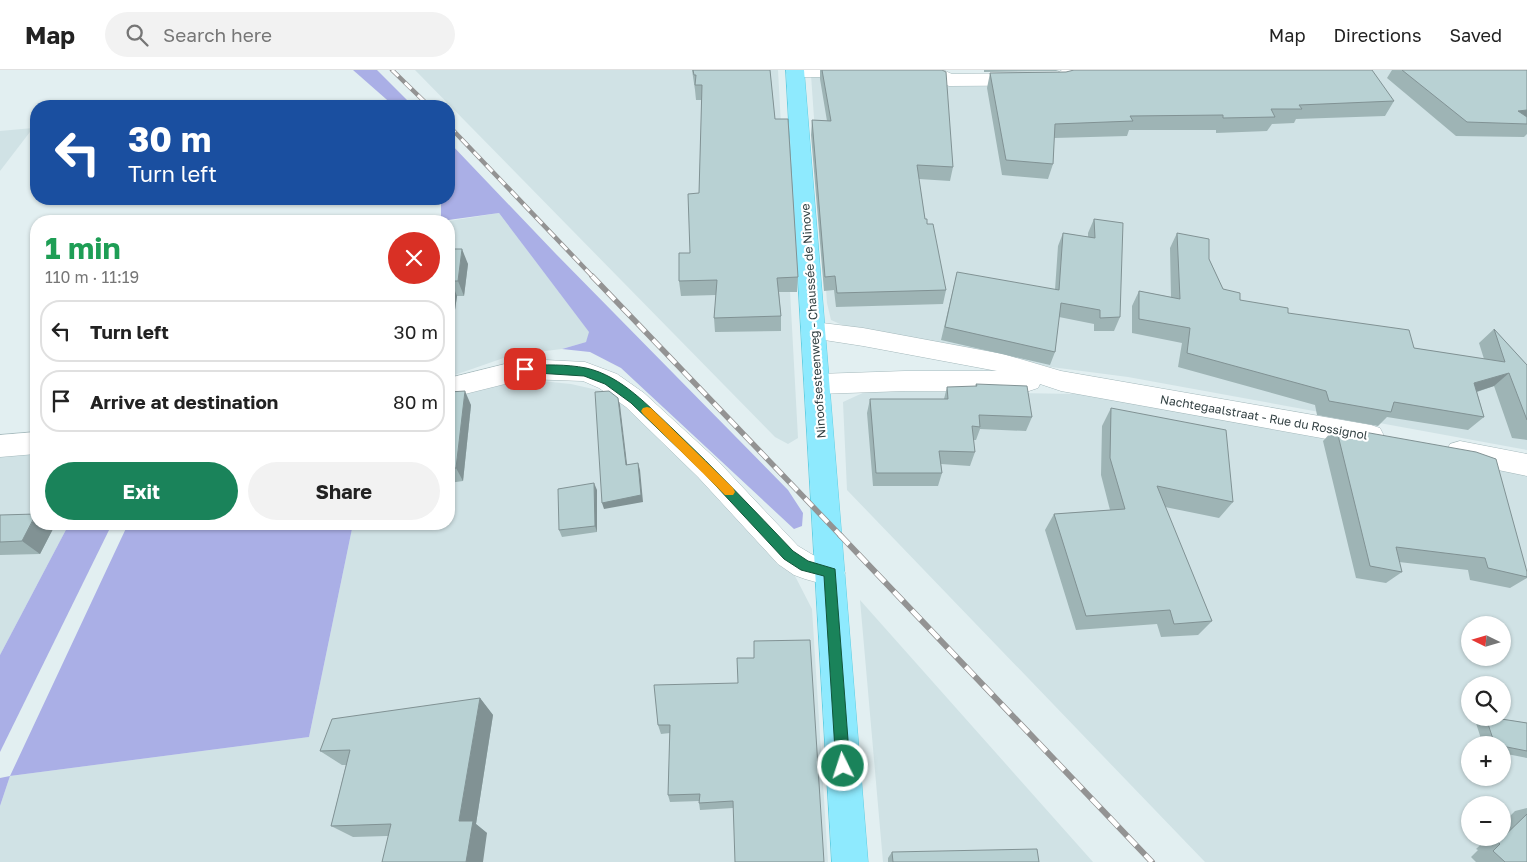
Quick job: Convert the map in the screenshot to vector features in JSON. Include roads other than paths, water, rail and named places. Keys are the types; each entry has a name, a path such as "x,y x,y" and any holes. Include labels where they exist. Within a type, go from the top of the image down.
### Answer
{"main road":[{"name":"Ninoofsesteenweg - Chaussée de Ninove","path":"795,71 850,862"}],"street":[{"path":"911,71 931,71 949,80 967,80 1061,79 1075,70"},
{"path":"795,71 873,71"},
{"name":"Nachtegaalstraat - Rue du Rossignol","path":"814,330 1003,363 1061,381 1392,440"},
{"path":"901,344 905,380"},
{"path":"455,386 525,369 558,369 585,372 608,381 635,400 708,469 788,555 805,566 830,572"},
{"name":"Nachtegaalstraat - Rue du Rossignol","path":"818,384 905,380 1061,381"},
{"path":"0,446 30,444"},
{"path":"1440,449 1527,465"}],"railway":[{"path":"392,70 423,100"},
{"path":"455,132 593,277"},
{"path":"592,276 841,536"},
{"path":"840,535 1152,862"}]}
